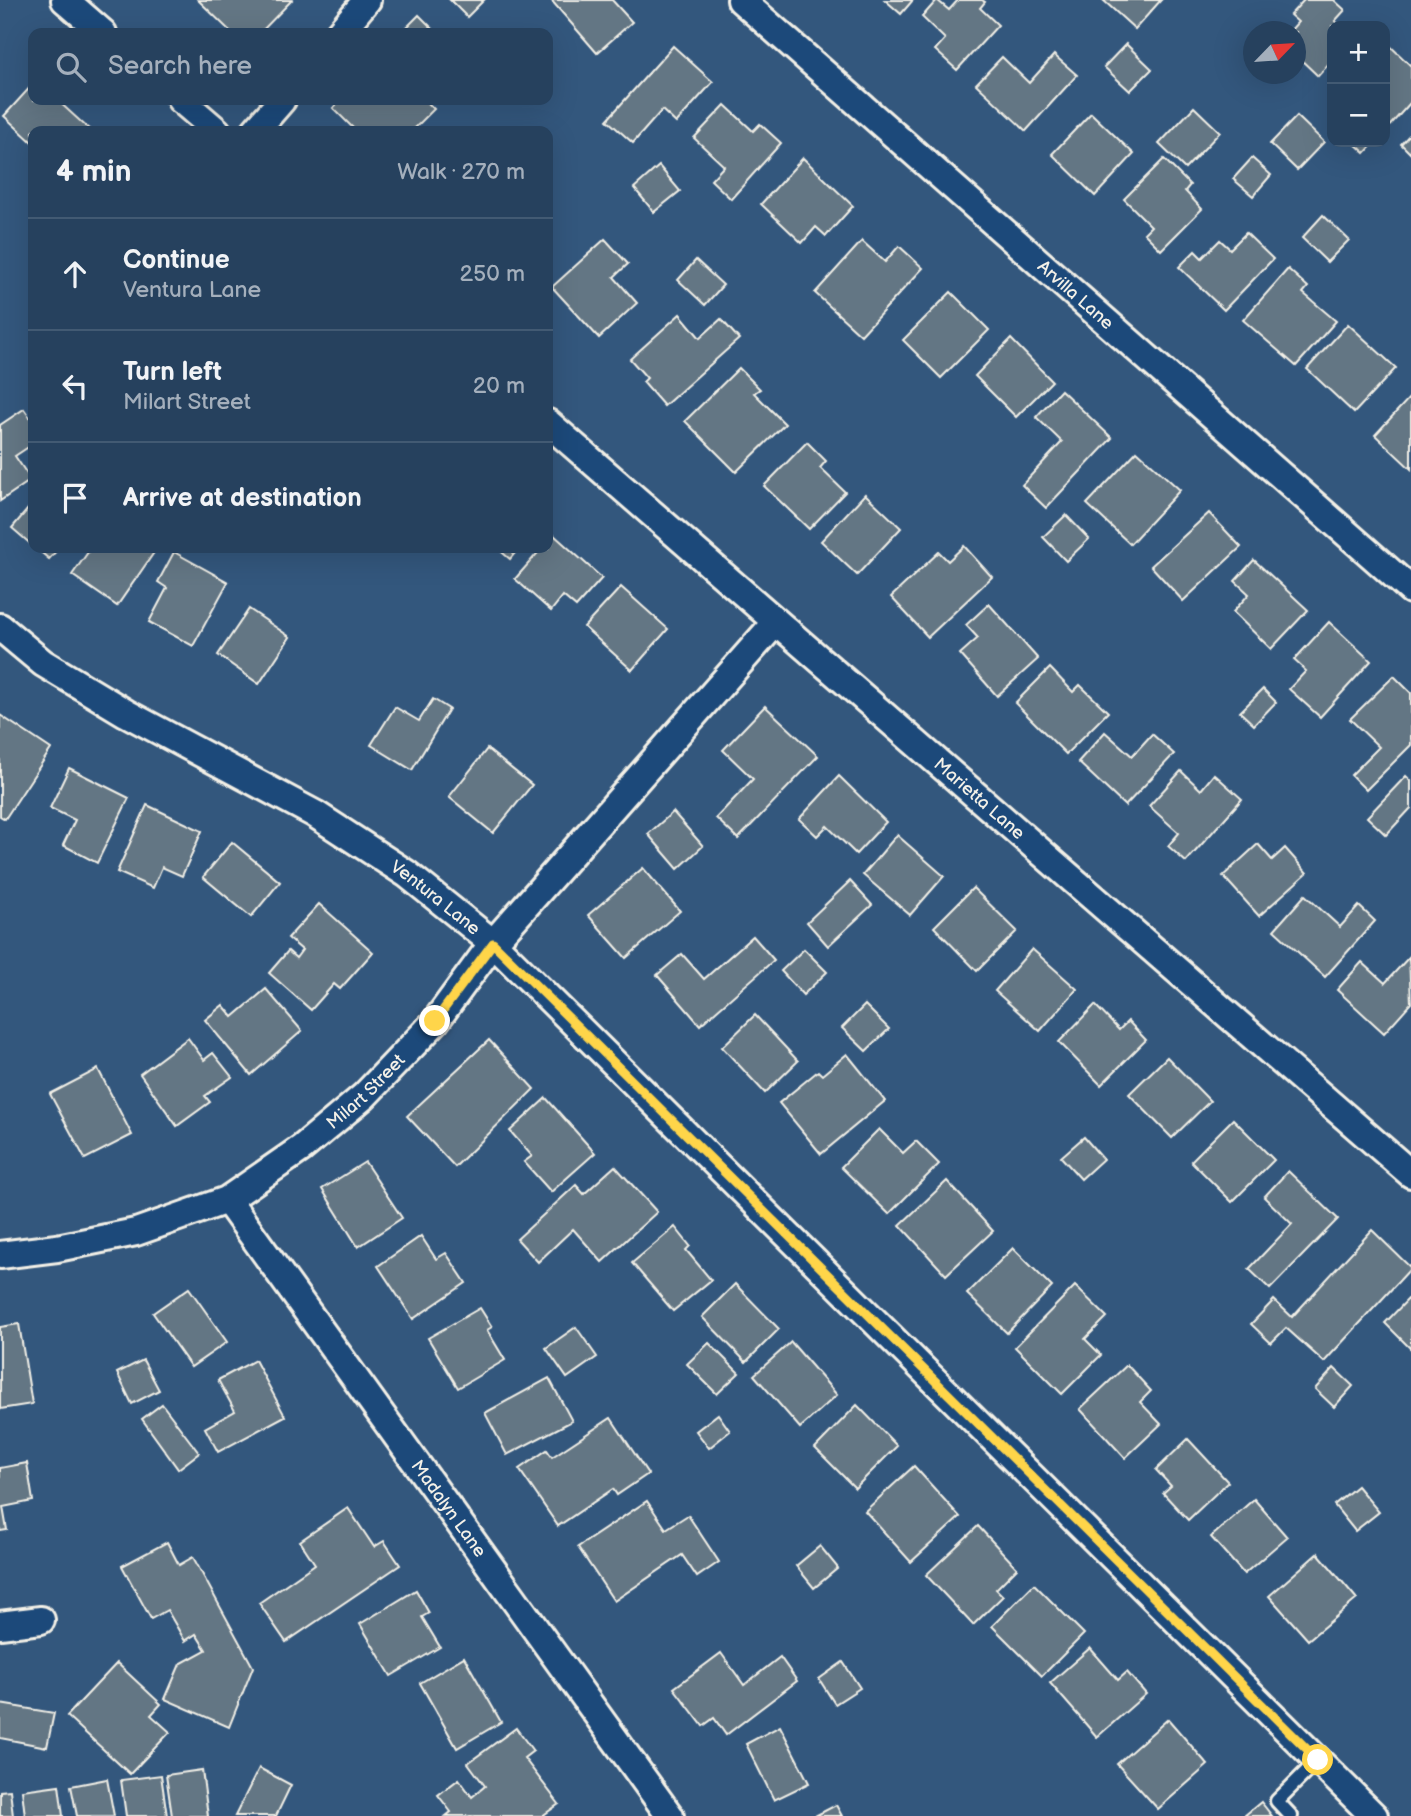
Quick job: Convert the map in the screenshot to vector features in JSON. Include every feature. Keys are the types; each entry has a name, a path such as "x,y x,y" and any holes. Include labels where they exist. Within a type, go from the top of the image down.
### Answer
{"street":[{"path":"65,0 97,28"},
{"path":"343,28 367,0"},
{"name":"Arvilla Lane","path":"741,0 1411,590"},
{"path":"187,105 211,126"},
{"path":"259,126 278,105"},
{"name":"Marietta Lane","path":"553,427 1411,1174"},
{"name":"Milart Street","path":"0,1255 57,1248 136,1232 227,1200 302,1149 364,1096 435,1021 493,943 775,623"},
{"name":"Ventura Lane","path":"0,627 43,663 126,713 314,814 407,874 493,943 1374,1816"},
{"name":"Madalyn Lane","path":"227,1200 670,1816"},
{"path":"0,1625 41,1620"}],"lane":[{"path":"1291,1816 1276,1801 1318,1760"}],"building":[{"path":"198,0 292,0 265,28 227,28"},
{"path":"450,0 484,0 467,17"},
{"path":"551,0 612,0 632,22 597,53"},
{"path":"885,0 913,0 901,14"},
{"path":"937,0 949,10 958,0 982,0 985,2 980,8 998,25 957,70 935,50 945,39 922,17"},
{"path":"1103,0 1161,0 1135,29"},
{"path":"1304,0 1334,0 1345,10 1335,21 1327,21 1327,66 1318,76 1306,65 1306,21 1297,21 1290,15"},
{"path":"419,15 432,28 406,28"},
{"path":"1126,44 1152,69 1130,91 1104,67"},
{"path":"673,46 713,82 676,123 662,110 633,143 607,120"},
{"path":"1390,46 1411,66 1411,102 1390,125"},
{"path":"1054,55 1077,75 1026,131 976,84 1002,57 1029,83"},
{"path":"28,90 28,105 62,105 86,126 28,126 28,138 4,116"},
{"path":"336,105 430,105 434,109 417,126 351,126 333,108"},
{"path":"725,105 753,131 760,124 781,143 731,199 711,180 724,166 694,138"},
{"path":"1194,107 1220,132 1185,169 1159,144"},
{"path":"1091,113 1134,154 1095,196 1052,154"},
{"path":"1297,116 1324,142 1297,170 1270,144"},
{"path":"1411,133 1411,154 1401,144"},
{"path":"1358,147 1370,147 1365,153"},
{"path":"803,158 853,206 826,236 816,227 802,243 761,204"},
{"path":"1252,158 1271,175 1253,196 1233,179"},
{"path":"1164,159 1190,185 1185,191 1202,209 1161,250 1144,233 1151,226 1124,199"},
{"path":"659,166 680,191 654,212 634,188"},
{"path":"1323,215 1349,240 1327,262 1302,238"},
{"path":"1246,233 1273,259 1224,310 1179,267 1195,251 1202,258 1220,240 1230,249"},
{"path":"605,239 628,264 614,277 637,303 599,338 553,286"},
{"path":"862,241 885,262 899,246 923,268 861,335 815,293"},
{"path":"696,260 723,285 705,305 678,280"},
{"path":"1288,269 1308,287 1303,293 1336,321 1296,366 1243,320"},
{"path":"951,292 989,330 941,378 903,340"},
{"path":"680,314 700,338 721,319 739,339 664,406 643,382 647,378 630,359"},
{"path":"1348,324 1396,368 1354,413 1307,369"},
{"path":"1011,339 1052,381 1016,417 975,376"},
{"path":"739,368 760,389 754,393 785,424 736,472 685,421"},
{"path":"1061,390 1112,438 1046,508 1022,485 1062,442 1036,417"},
{"path":"1411,396 1411,469 1375,435"},
{"path":"24,409 28,415 28,447 15,456 28,476 28,482 0,501 0,425"},
{"path":"807,442 826,461 820,468 845,492 809,529 764,486"},
{"path":"1137,451 1180,490 1130,544 1087,504"},
{"path":"865,494 901,528 857,575 821,541"},
{"path":"28,509 28,542 12,528"},
{"path":"1209,513 1241,547 1183,601 1151,566"},
{"path":"1066,515 1089,539 1066,561 1043,537"},
{"path":"553,536 602,578 576,607 563,596 551,611 515,579 538,553 553,553"},
{"path":"964,546 992,577 928,637 891,597 939,552 948,561"},
{"path":"42,553 54,553 49,559"},
{"path":"87,553 154,553 117,606 72,575"},
{"path":"176,553 228,582 193,646 149,622 167,588 158,582"},
{"path":"503,553 515,553 510,559"},
{"path":"1254,560 1308,610 1271,649 1233,612 1249,594 1235,581"},
{"path":"621,587 668,629 632,670 584,627"},
{"path":"989,604 1038,659 997,696 960,654 978,638 966,625"},
{"path":"249,609 290,637 259,684 218,655"},
{"path":"1329,622 1371,661 1320,717 1289,689 1306,671 1294,660"},
{"path":"1050,668 1073,692 1080,685 1108,712 1066,754 1015,703"},
{"path":"1394,676 1411,693 1411,745 1366,790 1351,775 1379,747 1350,719"},
{"path":"1263,689 1276,702 1254,725 1240,712"},
{"path":"433,699 449,709 412,770 371,745 395,707 419,721"},
{"path":"765,706 818,756 738,839 716,818 753,779 723,750"},
{"path":"0,715 51,749 5,819 0,816"},
{"path":"1105,732 1132,756 1152,734 1174,754 1125,806 1078,762"},
{"path":"487,749 532,785 493,833 449,797"},
{"path":"69,768 129,798 97,863 63,845 75,820 50,808"},
{"path":"1181,771 1201,790 1214,774 1242,799 1186,862 1168,846 1179,833 1149,806"},
{"path":"839,776 886,822 856,854 827,826 817,836 799,819"},
{"path":"1406,776 1411,781 1411,808 1386,835 1367,817"},
{"path":"147,805 202,831 182,876 162,867 153,888 117,872"},
{"path":"673,812 703,846 678,869 648,834"},
{"path":"897,835 944,876 910,915 863,875"},
{"path":"232,842 280,882 251,917 203,877"},
{"path":"1258,844 1272,860 1285,848 1307,873 1259,916 1223,876"},
{"path":"643,868 680,911 626,958 588,915"},
{"path":"850,881 872,905 828,946 807,922"},
{"path":"973,888 1017,931 977,971 934,927"},
{"path":"1305,895 1340,927 1359,906 1375,921 1325,977 1274,930"},
{"path":"319,904 373,952 340,989 334,984 311,1010 269,973 288,951 296,958 302,950 288,938"},
{"path":"753,936 774,960 700,1025 657,975 682,954 704,979"},
{"path":"804,949 827,972 803,995 781,971"},
{"path":"1032,949 1077,989 1040,1031 995,991"},
{"path":"1409,957 1411,1003 1384,1033 1337,990 1362,962 1385,983"},
{"path":"266,989 302,1031 251,1075 205,1020 223,1005 233,1017"},
{"path":"865,1005 889,1029 866,1051 842,1028"},
{"path":"1095,1005 1119,1030 1128,1021 1146,1040 1101,1085 1059,1042"},
{"path":"755,1015 798,1061 765,1093 722,1047"},
{"path":"188,1038 204,1060 213,1053 232,1077 205,1096 210,1102 177,1126 140,1074"},
{"path":"489,1040 534,1089 455,1167 407,1116"},
{"path":"847,1054 885,1101 821,1154 779,1103 818,1071 822,1075"},
{"path":"1167,1057 1210,1101 1172,1138 1129,1094"},
{"path":"98,1069 132,1135 85,1159 50,1094"},
{"path":"546,1098 595,1153 551,1192 524,1162 532,1156 510,1131"},
{"path":"1233,1119 1274,1160 1232,1202 1191,1161"},
{"path":"879,1129 903,1153 916,1141 939,1164 889,1214 841,1167"},
{"path":"1084,1137 1103,1159 1081,1179 1061,1157"},
{"path":"365,1162 402,1218 358,1247 322,1189"},
{"path":"615,1166 657,1212 602,1262 573,1229 538,1262 517,1239 576,1185 584,1194"},
{"path":"1288,1171 1338,1219 1270,1289 1249,1269 1292,1224 1264,1197"},
{"path":"947,1181 993,1231 946,1275 900,1225"},
{"path":"675,1227 690,1246 686,1250 711,1280 673,1311 632,1263"},
{"path":"1372,1230 1411,1268 1324,1362 1286,1328 1271,1343 1251,1324 1274,1300 1292,1317"},
{"path":"421,1236 436,1259 446,1253 466,1283 413,1319 378,1266"},
{"path":"1013,1248 1052,1287 1007,1333 967,1294"},
{"path":"735,1284 779,1329 746,1362 702,1317"},
{"path":"1075,1286 1107,1317 1085,1339 1101,1355 1062,1394 1015,1347"},
{"path":"189,1288 227,1342 191,1367 153,1313"},
{"path":"1411,1296 1411,1349 1385,1323"},
{"path":"480,1308 492,1327 487,1330 505,1360 458,1388 428,1338"},
{"path":"19,1324 32,1404 0,1409 0,1327"},
{"path":"576,1327 597,1357 567,1378 546,1348"},
{"path":"791,1342 837,1395 800,1428 754,1375"},
{"path":"709,1343 739,1373 717,1394 687,1364"},
{"path":"143,1360 159,1390 132,1404 117,1373"},
{"path":"255,1360 285,1416 218,1452 205,1428 235,1411 218,1380"},
{"path":"1127,1365 1151,1391 1140,1402 1161,1424 1125,1458 1080,1409"},
{"path":"1334,1368 1353,1386 1334,1407 1315,1389"},
{"path":"549,1378 572,1421 507,1455 485,1413"},
{"path":"162,1404 199,1453 178,1469 142,1419"},
{"path":"857,1405 897,1446 855,1488 815,1448"},
{"path":"718,1414 730,1431 709,1448 696,1431"},
{"path":"611,1418 648,1474 617,1495 613,1489 558,1526 519,1469 547,1450 552,1457"},
{"path":"1188,1439 1228,1482 1188,1520 1163,1493 1171,1486 1156,1470"},
{"path":"27,1463 33,1501 3,1507 7,1530 0,1531 0,1468"},
{"path":"914,1466 960,1517 911,1562 865,1511"},
{"path":"1357,1486 1379,1512 1355,1531 1334,1505"},
{"path":"1254,1499 1287,1537 1244,1574 1211,1537"},
{"path":"647,1501 666,1529 688,1515 719,1562 697,1577 682,1555 614,1601 578,1547"},
{"path":"348,1508 374,1547 384,1541 400,1565 286,1642 259,1603 315,1564 300,1541"},
{"path":"978,1526 1017,1568 996,1589 1003,1596 973,1625 926,1575"},
{"path":"167,1542 179,1565 193,1557 253,1667 229,1727 165,1699 180,1664 206,1650 196,1634 185,1641 167,1610 151,1619 122,1566"},
{"path":"820,1546 838,1568 814,1588 796,1566"},
{"path":"1318,1553 1357,1599 1308,1640 1269,1596"},
{"path":"1034,1584 1084,1634 1042,1676 992,1626"},
{"path":"416,1590 429,1613 422,1617 440,1647 391,1676 360,1624"},
{"path":"1090,1648 1118,1680 1127,1672 1146,1694 1097,1737 1050,1683"},
{"path":"721,1653 744,1685 780,1657 797,1681 726,1735 714,1718 703,1726 674,1688"},
{"path":"464,1657 501,1722 457,1748 420,1683"},
{"path":"843,1662 860,1688 835,1704 819,1679"},
{"path":"117,1663 161,1704 151,1715 170,1732 130,1774 67,1716"},
{"path":"0,1704 54,1713 47,1747 0,1738"},
{"path":"1168,1719 1208,1765 1158,1809 1117,1764"},
{"path":"780,1726 809,1783 774,1800 746,1744"},
{"path":"516,1728 533,1751 524,1758 559,1804 542,1816 446,1816 451,1812 438,1795 459,1779 472,1797 485,1786 468,1763"},
{"path":"259,1768 291,1785 276,1816 235,1816"},
{"path":"202,1770 208,1816 172,1816 166,1775"},
{"path":"161,1775 167,1816 126,1816 121,1780"},
{"path":"107,1779 114,1816 77,1816 71,1786"},
{"path":"59,1785 63,1816 25,1816 22,1790"},
{"path":"10,1790 13,1816 0,1816 0,1791"},
{"path":"1261,1802 1272,1816 1244,1816"},
{"path":"836,1805 842,1816 815,1816"}],"route":[{"path":"435,1021 493,943 1318,1760"}]}
